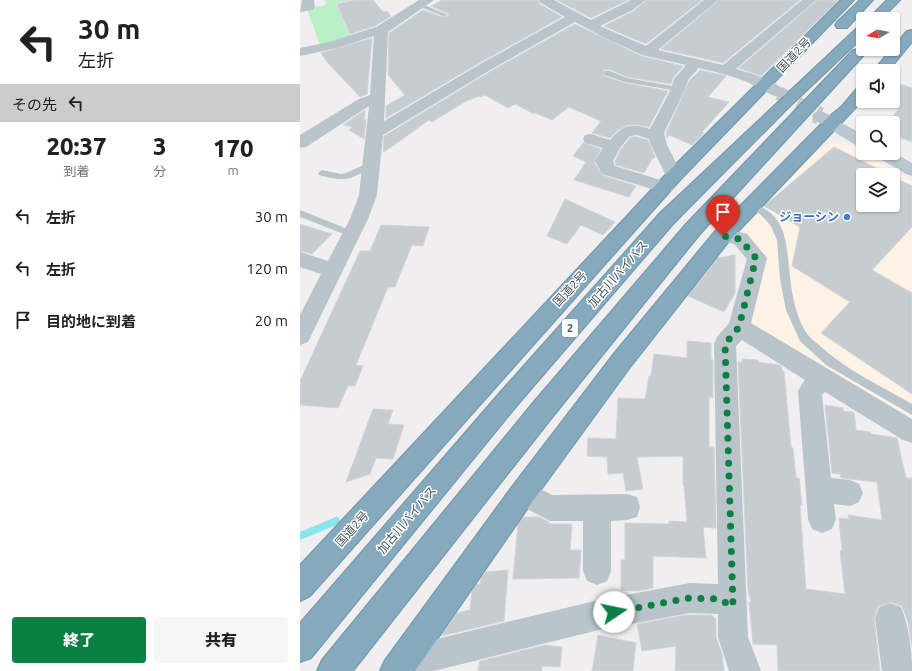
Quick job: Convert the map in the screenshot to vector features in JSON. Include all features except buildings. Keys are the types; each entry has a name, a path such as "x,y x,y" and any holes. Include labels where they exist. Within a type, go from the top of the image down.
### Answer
{"highway":[{"name":"国道2号","path":"300,586 670,182 772,89 848,0"},
{"path":"772,89 808,58 867,0"},
{"path":"884,12 899,2"},
{"path":"894,12 899,2"},
{"path":"900,34 910,28"},
{"path":"885,64 910,28"},
{"name":"加古川バイパス","path":"300,647 511,396 667,218 788,100 856,37"},
{"path":"333,671 536,418 693,229 856,55"},
{"path":"871,64 878,56"},
{"path":"399,667 523,493 620,363 723,236 751,206 825,120 830,111 856,81"},
{"path":"825,120 847,109 856,98"}],"street":[{"path":"300,8 309,7 308,0"},
{"path":"545,0 617,40 647,52 725,71 772,89"},
{"path":"591,25 627,8 640,0"},
{"path":"647,52 712,0"},
{"path":"725,71 810,0"},
{"path":"300,52 332,45 381,30 424,3"},
{"path":"375,134 487,66 576,16"},
{"path":"300,336 352,234 368,195 375,134 381,30"},
{"path":"656,136 638,130 625,132 613,146 604,161 608,170 670,182 667,164 656,133 678,89 681,79 695,64"},
{"path":"302,140 364,102 376,101 409,113"},
{"path":"825,120 856,138"},
{"path":"591,139 613,146"},
{"path":"895,160 912,170"},
{"path":"723,236 740,239 756,258 739,327 725,344 733,637 745,671"},
{"path":"300,259 334,270"},
{"path":"739,327 912,432"},
{"path":"822,519 810,391 823,379"},
{"path":"819,489 850,493"},
{"path":"523,493 550,508 627,507"},
{"path":"597,508 597,571"},
{"path":"399,667 599,615 690,598 718,599 733,606"},
{"path":"890,618 898,671"}],"lane":[{"path":"424,3 445,15"},
{"path":"607,74 625,80 678,89"},
{"path":"322,173 341,177 348,176 372,164"},
{"path":"751,206 764,213 775,224 782,240 785,279 791,310 804,338 830,362 912,410"},
{"path":"300,213 352,234"}],"shaded area":[{"path":"844,142 856,149 856,160 875,160 889,168 856,168 856,212 900,212 900,174 912,181 912,422 753,327 749,318 749,240 745,227 747,217 826,144"}],"green space":[{"path":"325,0 350,0 336,3 350,36 320,45 307,9 326,5"}],"waterway":[{"path":"300,536 336,521"}],"tunnel":[{"path":"779,93 818,115"}],"place":[{"name":"ジョーシン","path":"847,217"}],"route":[{"path":"614,612 690,598 718,599 733,606 725,344 739,327 756,258 740,239 723,236"}]}
